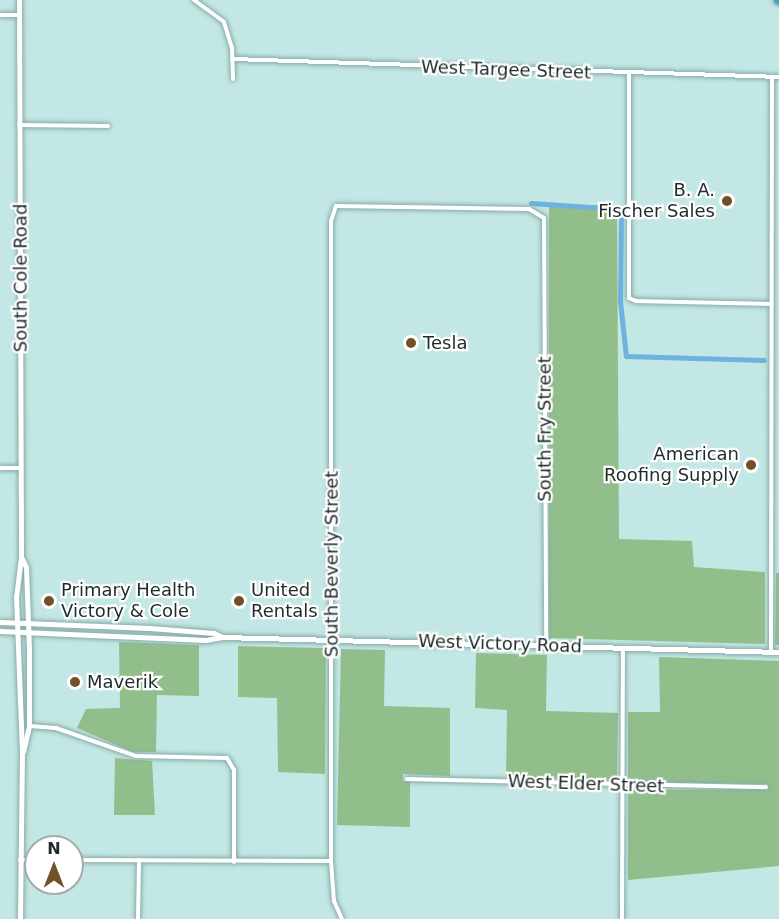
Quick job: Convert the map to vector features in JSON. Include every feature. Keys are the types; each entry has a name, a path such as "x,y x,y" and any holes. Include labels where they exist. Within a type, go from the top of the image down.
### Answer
{"main road":[{"name":"South Cole Road","path":"19,0 21,557 17,568 16,622 22,753 20,919"},
{"name":"South Cole Road","path":"21,557 26,567 29,726 22,753"},
{"name":"West Victory Road","path":"0,622 197,632 222,637 779,652"},
{"name":"West Victory Road","path":"0,631 206,640 222,637"},
{"name":"West Victory Road","path":"169,637 194,636 197,632"},
{"name":"South Cole Road","path":"21,710 29,726"}],"street":[{"path":"194,0 224,22 232,59 233,79"},
{"path":"0,15 20,15"},
{"name":"West Targee Street","path":"232,59 779,77"},
{"path":"629,73 629,298 636,302 771,304"},
{"path":"771,77 771,651"},
{"path":"19,125 108,126"},
{"name":"South Beverly Street","path":"342,919 334,902 332,861 333,208 340,205 530,209 541,214"},
{"name":"South Fry Street","path":"541,214 544,223 546,645"},
{"path":"771,362 779,363"},
{"path":"0,468 21,468"},
{"path":"622,919 623,648"},
{"path":"29,726 65,731 136,756 227,758 234,770 234,861"},
{"name":"West Elder Street","path":"407,779 766,787"},
{"path":"84,860 332,861"},
{"path":"138,919 139,861"}],"green space":[{"path":"549,204 617,206 619,539 692,541 694,567 765,572 765,644 549,638"},
{"path":"776,573 779,573 779,645 775,645"},
{"path":"119,642 199,645 199,696 157,695 156,752 133,752 77,728 86,709 120,708"},
{"path":"238,646 323,648 326,651 325,774 278,772 277,698 238,697"},
{"path":"341,649 385,650 384,706 450,708 450,776 403,774 403,781 410,781 410,827 337,825"},
{"path":"476,653 547,655 546,711 618,713 617,780 506,777 507,710 475,708"},
{"path":"659,657 779,661 779,866 628,880 628,790 768,789 767,784 628,782 628,712 660,712"},
{"path":"115,758 152,761 155,815 114,815"}],"waterway":[{"path":"531,203 621,209 620,301 626,356 764,360"}],"place":[{"name":"B. A. Fischer Sales","path":"727,201"},
{"name":"Tesla","path":"411,343"},
{"name":"American Roofing Supply","path":"751,465"},
{"name":"Primary Health Victory & Cole","path":"49,601"},
{"name":"United Rentals","path":"239,601"},
{"name":"Maverik","path":"75,682"}]}
